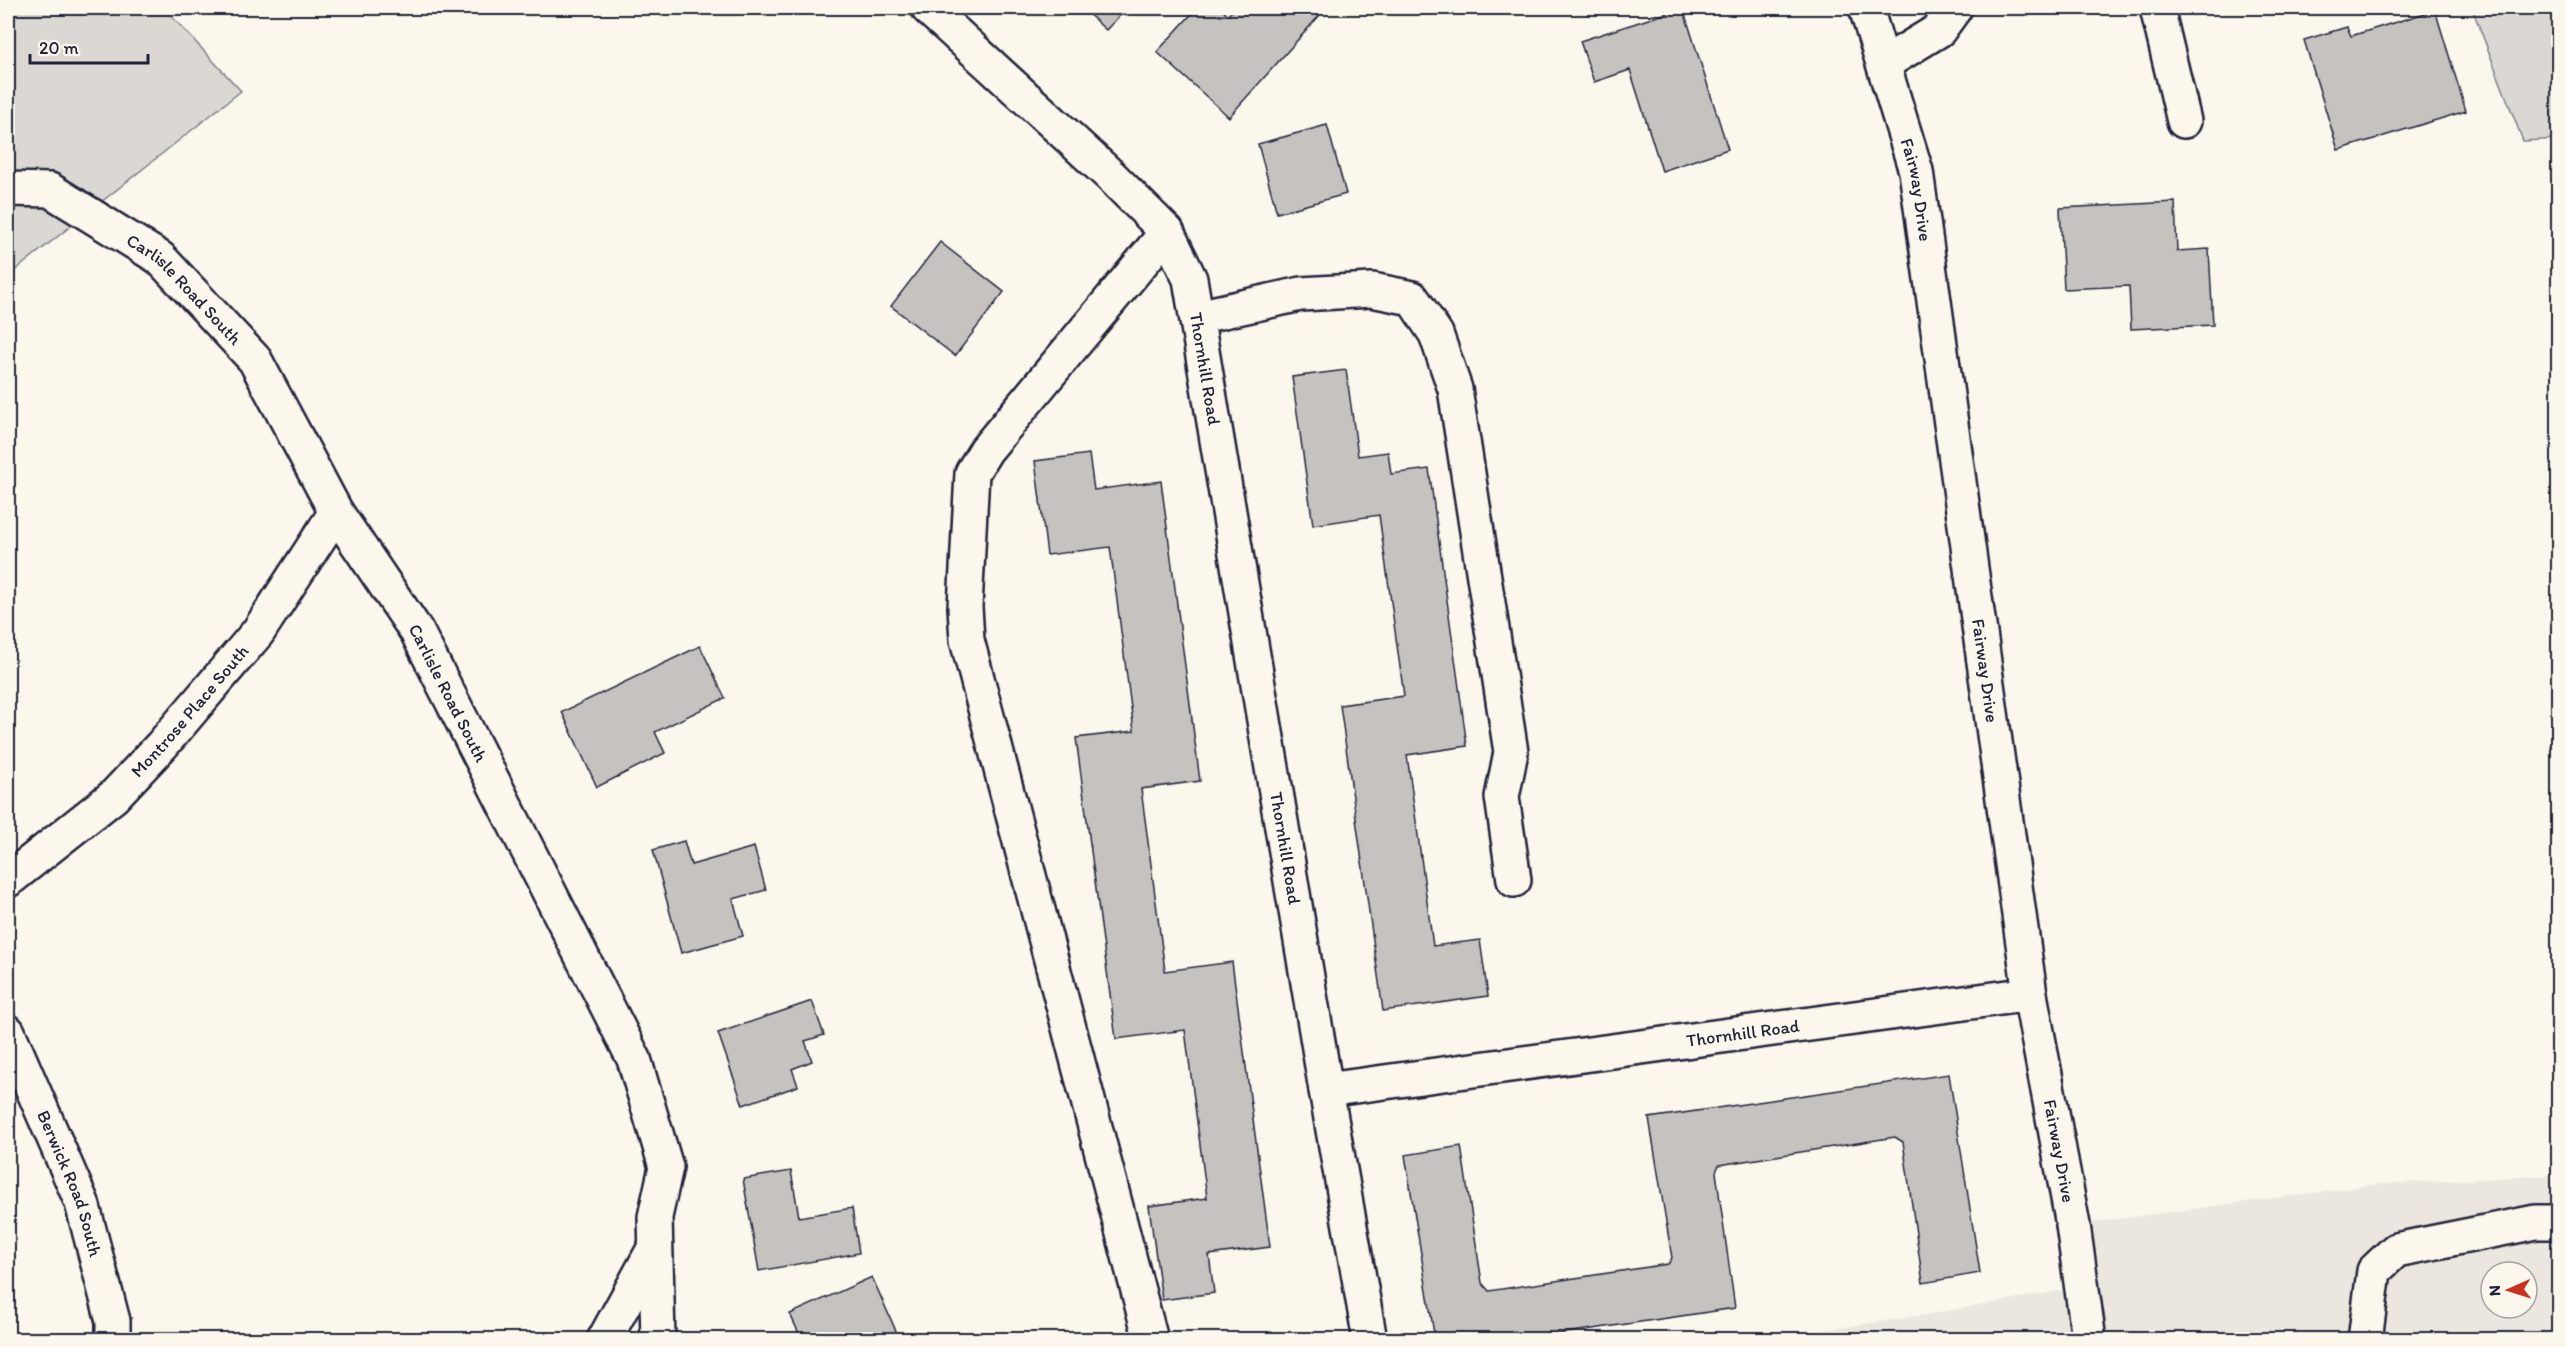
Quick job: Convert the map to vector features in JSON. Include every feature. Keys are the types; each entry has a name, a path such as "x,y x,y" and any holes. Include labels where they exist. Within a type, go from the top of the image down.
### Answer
{"street":[{"name":"Thornhill Road","path":"928,8 1111,176 1167,232 1190,279 1326,1090 2030,994"},
{"name":"Fairway Drive","path":"1866,8 1885,63 1916,171 2030,994 2073,1225 2089,1340"},
{"path":"1885,63 1939,30 1955,8"},
{"path":"2157,8 2184,121"},
{"name":"Carlisle Road South","path":"8,189 50,190 160,258 255,360 336,512 417,632 634,1059 666,1167 655,1217 658,1340"},
{"path":"1151,1340 967,640 965,607 972,473 986,450 1167,232"},
{"path":"1197,317 1301,294 1372,290 1412,298 1436,334 1455,389 1511,752 1502,797 1515,880"},
{"name":"Montrose Place South","path":"8,880 114,796 162,745 258,632 336,512"},
{"name":"Berwick Road South","path":"8,1032 82,1203 113,1321 113,1340"},
{"path":"1326,1090 1370,1340"},
{"path":"2365,1340 2374,1271 2396,1250 2536,1222 2559,1222"},
{"path":"604,1340 655,1246"}],"shaded area":[{"path":"8,8 164,8 241,91 8,276"},
{"path":"2472,8 2558,8 2558,139 2523,141"},
{"path":"2558,1175 2558,1339 1760,1340 1924,1315 2082,1287 2073,1225 2380,1184"}],"building":[{"path":"1082,8 1127,8 1106,30"},
{"path":"1197,8 1220,8 1228,15 1235,8 1310,8 1319,16 1229,117 1157,52"},
{"path":"1683,8 1728,149 1662,171 1630,70 1594,82 1580,41"},
{"path":"2435,10 2466,111 2338,150 2304,40 2347,27 2351,36"},
{"path":"1327,125 1346,194 1277,213 1258,144"},
{"path":"2175,202 2177,251 2209,249 2213,325 2131,329 2129,286 2064,289 2060,208"},
{"path":"940,242 1004,292 955,356 891,306"},
{"path":"1346,370 1358,456 1388,452 1391,474 1429,469 1467,746 1407,755 1433,946 1480,940 1488,996 1383,1011 1340,705 1404,696 1379,515 1313,525 1292,377"},
{"path":"1089,454 1094,490 1161,481 1200,781 1141,789 1165,971 1232,962 1270,1247 1209,1255 1214,1293 1162,1300 1149,1206 1207,1198 1185,1030 1116,1039 1076,738 1134,731 1110,547 1047,555 1035,461"},
{"path":"700,646 725,698 655,732 665,753 597,787 562,712"},
{"path":"684,841 691,865 754,847 766,890 733,899 743,936 681,953 653,850"},
{"path":"812,1001 824,1035 805,1041 812,1061 792,1069 798,1086 743,1105 718,1033"},
{"path":"1949,1074 1980,1273 1923,1283 1903,1142 1895,1137 1719,1165 1716,1172 1735,1308 1518,1340 1435,1340 1405,1155 1461,1146 1482,1283 1489,1291 1668,1264 1672,1258 1649,1118"},
{"path":"791,1171 799,1217 852,1208 859,1253 759,1271 743,1179"},
{"path":"872,1277 900,1340 802,1340 790,1314"},
{"path":"1994,1334 1995,1340 1952,1340"}]}
